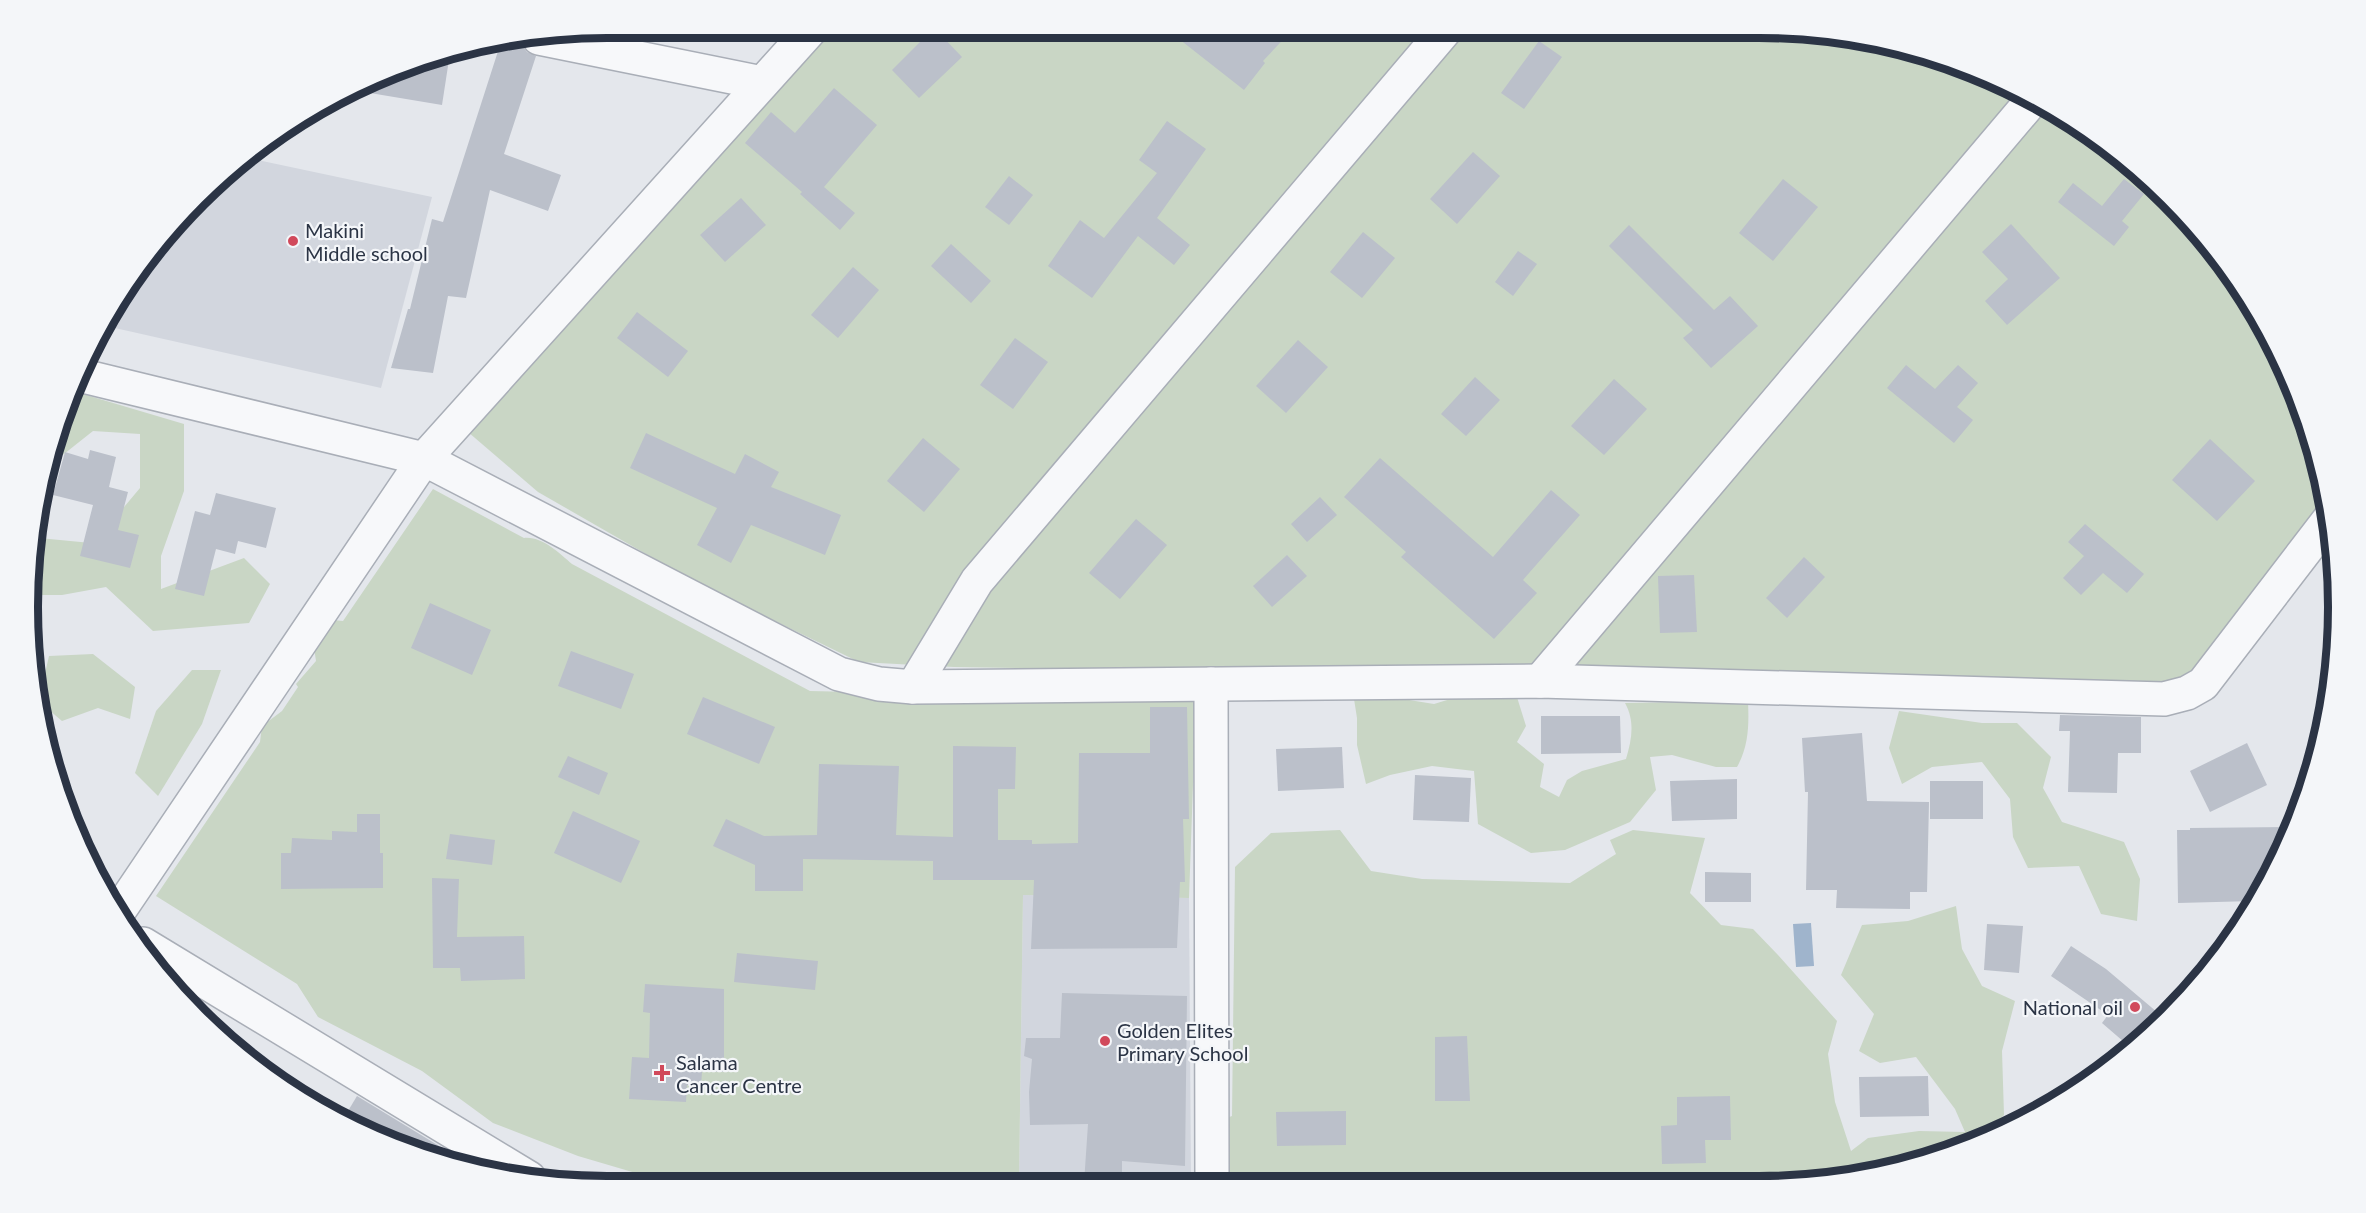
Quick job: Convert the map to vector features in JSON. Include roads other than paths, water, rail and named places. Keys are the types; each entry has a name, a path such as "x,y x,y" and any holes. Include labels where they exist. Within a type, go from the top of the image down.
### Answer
{"street":[{"path":"123,906 424,459 803,38"},
{"path":"913,687 977,581 1439,38"},
{"path":"551,40 762,83"},
{"path":"1540,681 2028,105"},
{"path":"86,377 424,459 839,674 879,684 913,687 1540,681 2164,699 2187,693 2203,684 2323,528"},
{"path":"1211,684 1212,1175"},
{"path":"153,950 512,1168"}],"water":[{"path":"1811,923 1814,966 1796,967 1793,924"}],"place":[{"name":"Makini Middle school","path":"293,241"},
{"name":"National oil","path":"2135,1007"},
{"name":"Golden Elites Primary School","path":"1105,1041"},
{"name":"Salama Cancer Centre","path":"662,1073"}]}
